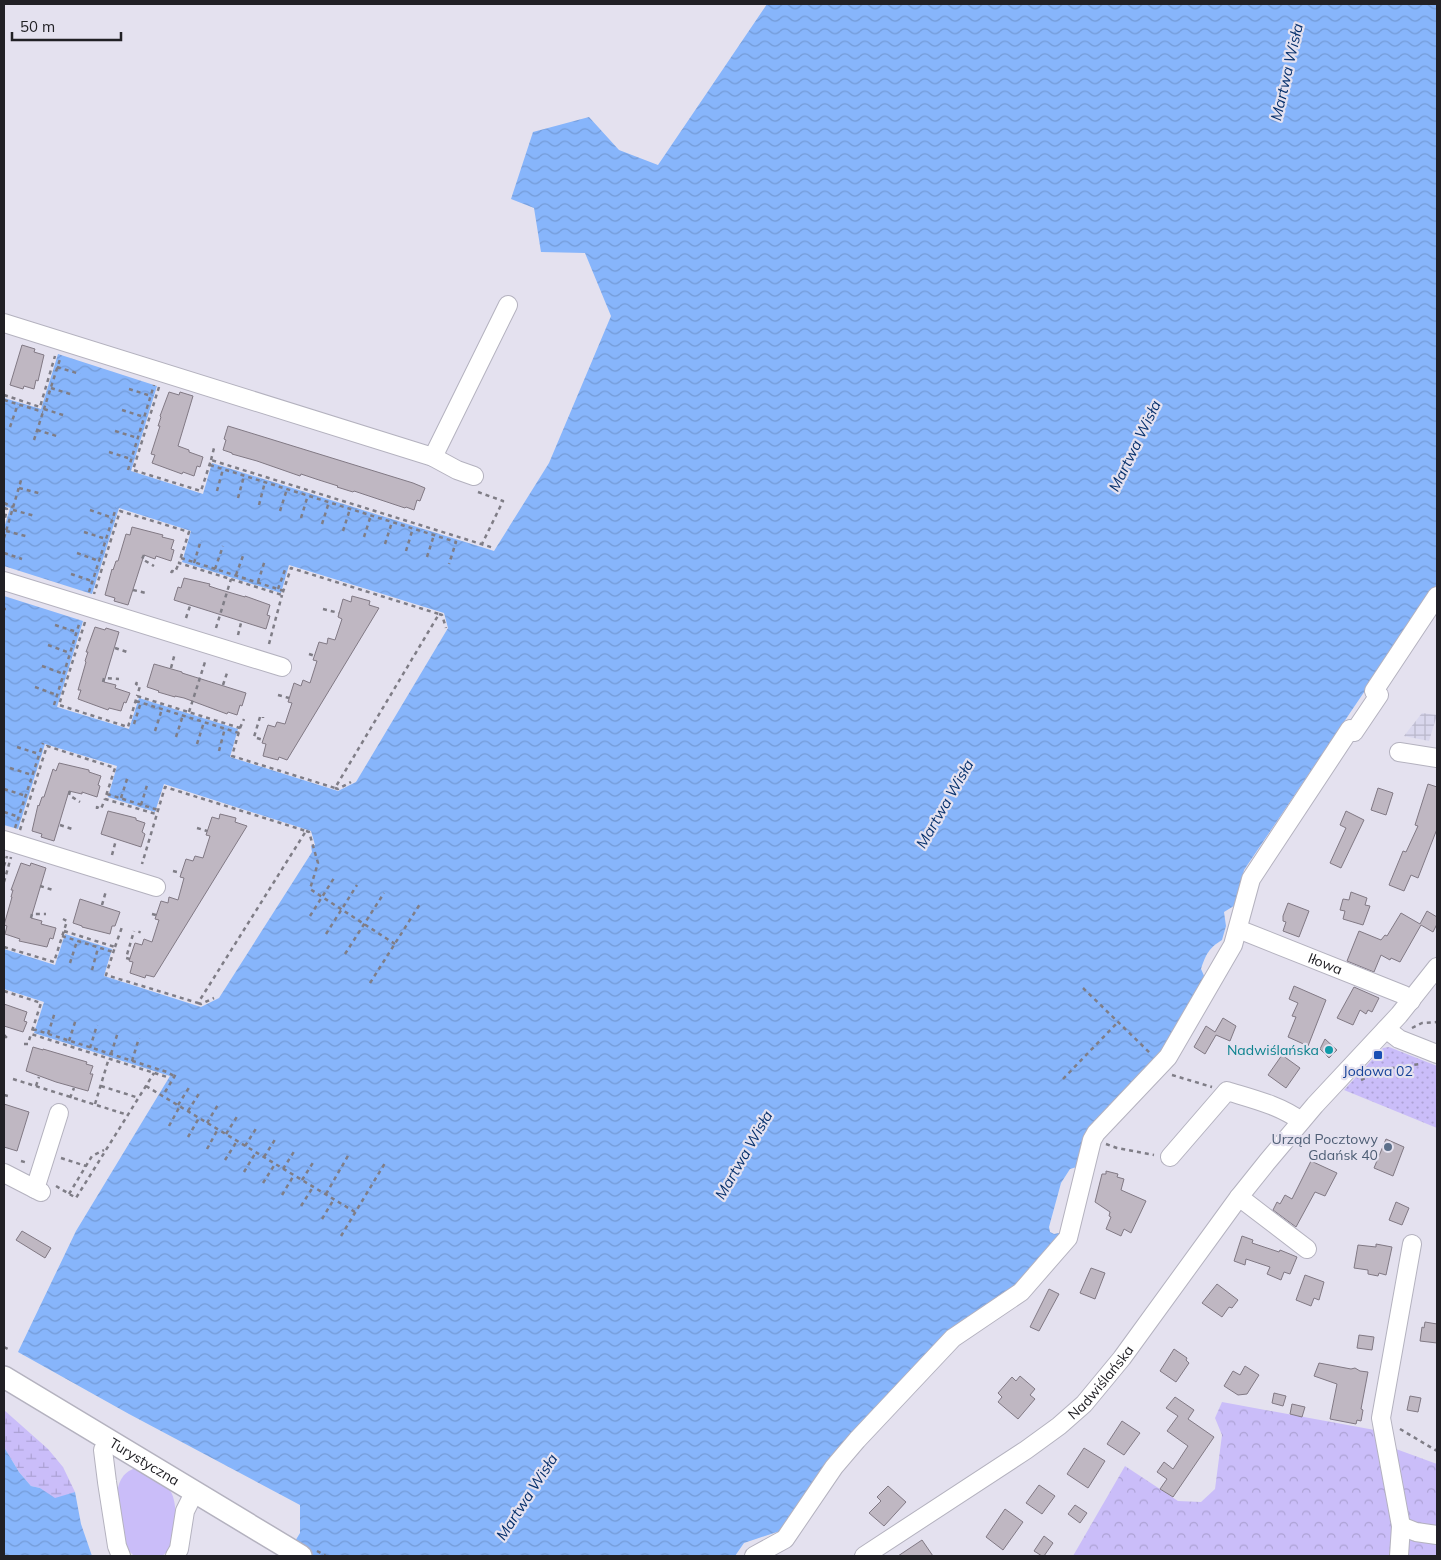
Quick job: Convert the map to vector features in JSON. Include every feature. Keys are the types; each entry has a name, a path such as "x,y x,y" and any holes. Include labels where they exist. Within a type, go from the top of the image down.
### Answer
{"main road":[{"name":"Turystyczna","path":"4,1377 292,1551"}],"street":[{"path":"433,457 508,305"},
{"path":"4,323 433,457 457,470 474,483"},
{"path":"4,581 282,667"},
{"path":"754,1556 785,1539 834,1467 954,1338 1021,1292 1068,1238 1093,1138 1168,1057 1233,945 1251,879 1350,729 1354,732 1379,695 1374,691 1437,596"},
{"path":"1399,752 1437,758"},
{"path":"10,845 156,887"},
{"name":"Iłowa","path":"1238,929 1404,995 1411,1001"},
{"name":"Nadwiślańska","path":"864,1556 1026,1450 1059,1426 1084,1404 1122,1358 1239,1197 1301,1121 1386,1030 1437,967"},
{"path":"1386,1030 1431,1059"},
{"path":"1170,1157 1227,1091 1275,1106 1289,1112 1301,1121"},
{"path":"4,1173 38,1190 59,1112"},
{"path":"1239,1197 1307,1249"},
{"path":"1398,1556 1401,1526 1381,1418 1412,1244"},
{"path":"109,1440 103,1450 106,1482 117,1546 121,1556"},
{"path":"175,1556 179,1549 185,1511 195,1491"},
{"path":"1401,1526 1416,1532 1437,1535"}],"path":[{"path":"34,440 61,355"},
{"path":"58,366 80,374"},
{"path":"4,396 40,407 52,368"},
{"path":"128,470 154,385"},
{"path":"50,388 73,395"},
{"path":"129,389 151,395"},
{"path":"156,396 133,470 202,491 211,465 214,448 212,445"},
{"path":"4,400 66,416"},
{"path":"10,427 18,404"},
{"path":"122,410 144,417"},
{"path":"37,430 60,437"},
{"path":"115,431 138,438"},
{"path":"109,452 131,460"},
{"path":"212,460 494,548"},
{"path":"211,465 456,542 449,564"},
{"path":"217,492 222,469"},
{"path":"238,498 244,476"},
{"path":"4,538 22,477"},
{"path":"259,504 265,482"},
{"path":"474,483 503,500 482,544"},
{"path":"19,488 42,494"},
{"path":"280,511 287,489"},
{"path":"301,518 308,495"},
{"path":"322,524 329,502"},
{"path":"4,503 35,516"},
{"path":"4,508 7,509 4,522"},
{"path":"89,593 116,508"},
{"path":"343,531 350,509"},
{"path":"90,510 113,518"},
{"path":"98,581 120,511 189,532 182,559 175,572 172,571 171,573"},
{"path":"364,537 371,515"},
{"path":"385,544 392,522"},
{"path":"406,551 413,528"},
{"path":"6,531 29,537"},
{"path":"84,532 106,539"},
{"path":"427,557 434,535"},
{"path":"193,562 201,540"},
{"path":"215,569 222,546"},
{"path":"4,553 22,559"},
{"path":"77,553 99,561"},
{"path":"236,576 244,553"},
{"path":"144,555 142,559 154,566"},
{"path":"182,559 281,590"},
{"path":"258,583 265,560"},
{"path":"179,563 282,595"},
{"path":"268,644 282,595 281,590 286,567"},
{"path":"281,590 291,568 442,615 446,628"},
{"path":"71,574 92,582"},
{"path":"216,628 231,579"},
{"path":"133,590 146,593"},
{"path":"186,618 190,606"},
{"path":"323,608 339,613"},
{"path":"336,788 439,614"},
{"path":"54,705 80,620"},
{"path":"238,635 241,622"},
{"path":"55,624 77,631"},
{"path":"82,632 59,705 128,726 138,701"},
{"path":"48,645 70,652"},
{"path":"115,648 127,652"},
{"path":"171,668 175,653"},
{"path":"310,654 314,656"},
{"path":"190,712 205,662"},
{"path":"42,666 64,674"},
{"path":"223,685 228,670"},
{"path":"103,682 104,678 119,679"},
{"path":"134,724 140,686 136,684 137,682"},
{"path":"35,688 57,694"},
{"path":"278,695 289,698"},
{"path":"137,696 240,728"},
{"path":"138,701 238,732"},
{"path":"155,731 162,708"},
{"path":"176,737 183,715"},
{"path":"262,717 254,737 264,740"},
{"path":"244,719 238,732 232,756 336,788 351,782"},
{"path":"197,744 204,722"},
{"path":"218,751 226,729"},
{"path":"4,866 43,743"},
{"path":"24,820 46,746 115,768 108,794 101,808 97,807 97,809"},
{"path":"17,747 39,754"},
{"path":"10,768 32,775"},
{"path":"120,798 128,776"},
{"path":"141,805 148,782"},
{"path":"142,864 165,787 306,831 309,832 318,863 310,889 395,944"},
{"path":"4,789 26,796"},
{"path":"70,791 69,795 80,802"},
{"path":"108,794 157,809"},
{"path":"105,799 156,814"},
{"path":"4,812 19,818"},
{"path":"60,825 72,829"},
{"path":"197,828 207,831"},
{"path":"198,1004 306,831"},
{"path":"112,855 116,840"},
{"path":"4,882 10,845"},
{"path":"173,871 182,873"},
{"path":"310,916 334,878"},
{"path":"326,934 357,885"},
{"path":"40,886 53,890"},
{"path":"102,905 106,891"},
{"path":"346,954 384,894"},
{"path":"370,983 420,904"},
{"path":"31,918 32,914 46,914"},
{"path":"4,947 54,962 67,921 63,920 64,918"},
{"path":"122,927 112,952 106,975 198,1004 214,998"},
{"path":"64,931 115,947"},
{"path":"130,959 126,958 134,931"},
{"path":"63,937 112,952"},
{"path":"70,963 76,940"},
{"path":"92,970 100,948"},
{"path":"1083,988 1171,1075 1227,1091"},
{"path":"4,991 41,1004 34,1030 28,1044 24,1044"},
{"path":"46,1034 55,1012"},
{"path":"69,1041 76,1019"},
{"path":"1062,1079 1118,1022"},
{"path":"1406,1030 1422,1023 1437,1022"},
{"path":"90,1048 97,1025"},
{"path":"34,1030 174,1075 165,1092"},
{"path":"111,1054 118,1032"},
{"path":"32,1034 167,1077"},
{"path":"4,1035 8,1038"},
{"path":"132,1061 140,1038"},
{"path":"95,1104 109,1058"},
{"path":"1358,1081 1386,1069 1431,1059"},
{"path":"106,1150 92,1156 68,1193 76,1198 139,1098 154,1073"},
{"path":"36,1086 39,1077"},
{"path":"13,1079 128,1114"},
{"path":"101,1086 139,1098"},
{"path":"146,1086 355,1212"},
{"path":"169,1126 190,1086"},
{"path":"188,1111 200,1092"},
{"path":"4,1095 8,1096"},
{"path":"207,1123 219,1104"},
{"path":"226,1134 238,1115"},
{"path":"188,1137 199,1118"},
{"path":"245,1146 257,1127"},
{"path":"206,1148 218,1129"},
{"path":"264,1157 276,1138"},
{"path":"1093,1138 1117,1148 1170,1157"},
{"path":"226,1160 237,1141"},
{"path":"283,1169 295,1150"},
{"path":"244,1172 256,1152"},
{"path":"326,1194 349,1154"},
{"path":"60,1158 86,1166"},
{"path":"302,1180 314,1161"},
{"path":"341,1236 385,1163"},
{"path":"263,1183 275,1164"},
{"path":"282,1195 294,1175"},
{"path":"301,1206 313,1187"},
{"path":"322,1219 334,1199"},
{"path":"4,1347 8,1349"},
{"path":"1381,1418 1437,1451"}],"shaded area":[{"path":"1422,713 1437,715 1429,741 1404,736"}],"green space":[{"path":"1389,1047 1437,1066 1437,1128 1344,1090 1383,1048"},
{"path":"1222,1402 1391,1433 1396,1449 1437,1464 1437,1556 1073,1556 1125,1466 1178,1501 1201,1502 1215,1489 1222,1435 1215,1418"},
{"path":"4,1410 48,1449 63,1467 75,1492 55,1499 40,1488 31,1486 19,1472 4,1447"},
{"path":"136,1468 158,1480 172,1494 176,1518 174,1534 170,1547 162,1556 134,1556 128,1550 125,1543 117,1501 118,1490 121,1480 126,1473"}],"water":[{"name":"Martwa Wisła","path":"767,4 1437,4 1437,584 1244,870 1237,904 1224,912 1226,926 1222,940 1206,955 1201,969 1205,978 1164,1053 1080,1166 1070,1169 1061,1183 1049,1227 1050,1232 1054,1234 1064,1232 1011,1292 948,1331 783,1530 744,1543 735,1556 286,1556 300,1533 300,1505 129,1414 18,1352 76,1231 170,1076 34,1033 44,1002 4,989 4,949 55,965 65,934 112,949 104,976 201,1007 219,998 312,852 311,846 315,845 311,831 164,784 155,812 108,797 117,766 45,744 18,829 4,825 4,596 83,621 57,707 129,729 139,698 238,729 230,757 338,791 356,782 448,628 444,613 289,565 281,593 182,562 191,531 119,508 92,594 4,566 4,528 10,508 4,506 4,398 41,409 58,354 157,386 131,471 203,494 212,463 494,551 549,463 611,316 585,253 541,252 534,208 511,199 533,132 589,117 619,150 658,165"},
{"path":"4,1447 19,1472 31,1486 40,1488 55,1498 75,1492 81,1524 92,1556 4,1556"}],"building":[{"path":"22,345 35,349 34,352 44,355 38,381 36,380 34,389 24,386 23,389 10,385"},
{"path":"169,392 179,395 180,392 193,396 178,446 203,457 200,467 197,466 194,476 183,472 182,474 152,463 155,455 151,454 160,426 158,426 160,416"},
{"path":"228,426 425,488 420,501 417,500 414,510 301,474 300,476 223,450"},
{"path":"132,527 163,535 162,537 174,540 171,549 174,550 171,561 156,556 155,559 144,555 128,605 114,601 115,598 105,595 112,569 116,561 118,561 126,534 130,535"},
{"path":"184,578 210,584 209,586 270,605 267,615 270,616 266,629 174,600 178,587 181,588"},
{"path":"352,596 370,601 369,605 379,608 287,760 279,757 278,760 263,756 266,744 262,743 268,725 275,727 277,722 285,724 292,703 288,702 294,683 301,686 303,680 310,683 317,661 313,660 319,642 327,644 328,638 335,640 342,619 338,617 343,599 351,602"},
{"path":"95,627 119,632 104,682 116,685 115,688 130,693 121,711 109,708 108,710 78,699 81,690 78,690 88,652 86,652"},
{"path":"154,664 246,693 242,706 240,705 237,715 228,712 227,714 147,687"},
{"path":"59,763 89,770 89,772 101,776 97,797 82,792 82,794 69,791 54,841 41,837 42,834 32,831 38,805 42,797 44,797 53,769 56,771"},
{"path":"1428,784 1437,787 1437,829 1418,878 1411,875 1404,891 1389,885 1403,851 1406,852 1418,826 1415,825"},
{"path":"1378,788 1393,793 1386,815 1371,810"},
{"path":"108,811 136,818 136,820 145,823 142,832 145,834 141,847 101,834"},
{"path":"1346,811 1364,820 1341,868 1330,863 1346,828 1340,825"},
{"path":"220,814 236,818 235,822 247,826 154,977 146,975 145,978 130,973 133,962 129,961 135,943 142,945 144,939 152,942 159,920 155,919 161,901 168,903 169,897 178,900 184,878 180,877 186,859 193,861 195,856 203,858 210,836 206,835 212,817 219,819"},
{"path":"21,863 30,866 31,863 46,868 31,918 42,921 41,924 56,928 53,939 50,938 47,947 19,941 20,939 5,934 7,926 4,925 12,897 13,890 11,890"},
{"path":"1351,892 1367,898 1365,905 1370,906 1363,925 1343,919 1345,911 1340,910 1343,899 1349,900"},
{"path":"80,899 120,912 110,934 73,923"},
{"path":"1288,903 1309,911 1299,937 1283,931 1286,922 1283,921 1283,916"},
{"path":"1427,911 1437,917 1437,924 1433,932 1421,925 1400,962 1391,958 1390,960 1381,955 1374,972 1347,961 1359,931 1381,940 1385,935 1387,936 1401,913 1420,924"},
{"path":"1294,986 1326,1000 1308,1046 1288,1037 1296,1017 1292,1016 1298,1003 1289,999"},
{"path":"1354,987 1379,998 1372,1012 1368,1010 1366,1014 1360,1010 1353,1025 1337,1018"},
{"path":"4,1004 27,1012 24,1021 27,1022 23,1032 4,1026"},
{"path":"1223,1018 1236,1026 1230,1041 1216,1035 1205,1054 1194,1047 1206,1026 1215,1032"},
{"name":"Nadwiślańska","path":"1325,1039 1337,1050 1329,1058 1320,1049"},
{"path":"33,1047 87,1062 86,1064 93,1066 90,1074 93,1074 88,1091 26,1071"},
{"path":"1282,1055 1300,1068 1286,1088 1268,1075"},
{"path":"4,1104 29,1112 17,1151 4,1147"},
{"path":"1386,1139 1404,1147 1393,1176 1374,1168"},
{"path":"1311,1161 1337,1173 1325,1196 1315,1192 1296,1227 1273,1210 1277,1202 1280,1204 1285,1195 1292,1199"},
{"path":"1106,1171 1118,1174 1117,1177 1124,1179 1121,1190 1146,1201 1131,1233 1124,1229 1121,1236 1106,1229 1111,1217 1109,1216 1110,1212 1095,1202 1102,1174 1106,1174"},
{"path":"1396,1202 1409,1208 1402,1225 1389,1220"},
{"path":"22,1231 51,1248 45,1258 16,1240"},
{"path":"1242,1236 1253,1240 1252,1243 1279,1252 1280,1250 1297,1257 1290,1274 1284,1272 1281,1280 1267,1274 1270,1267 1246,1259 1245,1265 1234,1261"},
{"path":"1376,1244 1392,1247 1386,1275 1379,1273 1378,1276 1368,1274 1368,1270 1354,1268 1358,1245 1376,1247"},
{"path":"1091,1268 1105,1273 1095,1299 1080,1293"},
{"path":"1305,1275 1324,1282 1319,1300 1314,1298 1311,1306 1296,1300"},
{"path":"1217,1284 1238,1300 1232,1308 1229,1307 1222,1317 1202,1303"},
{"path":"1049,1289 1059,1294 1039,1331 1030,1327"},
{"path":"1425,1322 1437,1324 1437,1343 1420,1341 1422,1327 1424,1328"},
{"path":"1359,1335 1374,1337 1372,1350 1357,1348"},
{"path":"1174,1349 1187,1358 1186,1360 1189,1363 1176,1382 1160,1371"},
{"path":"1319,1363 1351,1369 1355,1368 1368,1372 1361,1409 1363,1410 1361,1421 1357,1420 1356,1424 1330,1419 1337,1384 1314,1376"},
{"path":"1245,1366 1259,1375 1247,1394 1238,1395 1224,1386 1233,1371 1240,1375"},
{"path":"1020,1376 1035,1389 1030,1395 1035,1399 1018,1419 998,1402 1002,1397 998,1393 1012,1377 1016,1381"},
{"path":"1274,1393 1286,1396 1283,1406 1272,1403"},
{"path":"1410,1396 1421,1398 1418,1412 1407,1410"},
{"path":"1175,1397 1194,1410 1188,1419 1214,1437 1173,1497 1160,1489 1167,1479 1157,1472 1164,1462 1173,1469 1188,1446 1167,1431 1178,1416 1166,1408"},
{"path":"1292,1404 1305,1407 1302,1417 1290,1414"},
{"path":"1122,1421 1140,1433 1124,1455 1107,1444"},
{"path":"1084,1448 1105,1461 1088,1488 1067,1474"},
{"path":"1039,1485 1055,1496 1042,1514 1026,1503"},
{"path":"888,1486 906,1502 884,1526 869,1513 881,1501 877,1497"},
{"path":"1075,1505 1087,1513 1080,1523 1068,1514"},
{"path":"1005,1509 1023,1522 1003,1550 986,1537"},
{"path":"1044,1536 1053,1543 1044,1556 1042,1556 1034,1551"},
{"path":"922,1540 933,1556 898,1556"}],"place":[{"name":"Nadwiślańska","path":"1329,1050"},
{"name":"Jodowa 02","path":"1378,1055"},
{"name":"Urząd Pocztowy Gdańsk 40","path":"1388,1147"}]}
